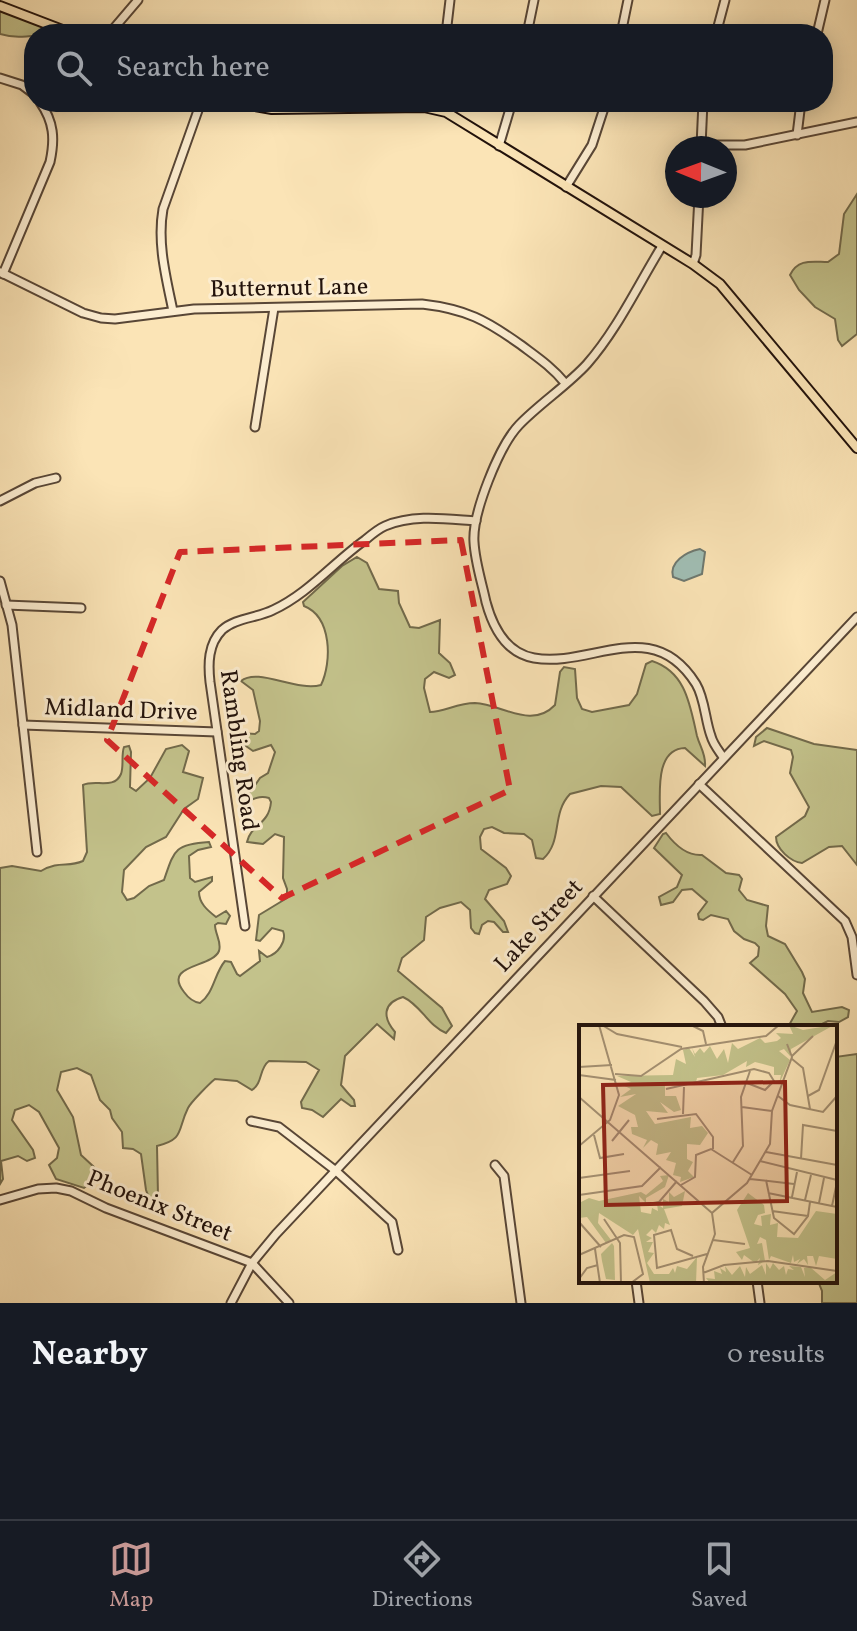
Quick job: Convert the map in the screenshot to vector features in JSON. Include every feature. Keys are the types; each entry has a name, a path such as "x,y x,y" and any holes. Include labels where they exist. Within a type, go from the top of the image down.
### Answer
{"main road":[{"path":"0,6 47,24"},
{"path":"448,112 693,264 720,284 857,448"}],"street":[{"path":"118,24 138,0"},
{"path":"447,24 450,0"},
{"path":"529,24 534,0"},
{"path":"623,24 628,0"},
{"path":"719,24 725,0"},
{"path":"819,24 825,0"},
{"path":"0,78 24,86"},
{"path":"2,273 50,162 54,143 52,124 45,112"},
{"path":"173,311 163,264 160,225 197,112"},
{"path":"499,146 509,112"},
{"path":"566,187 592,145 603,112"},
{"path":"701,136 703,112"},
{"path":"797,135 800,112"},
{"path":"737,145 857,122"},
{"path":"693,264 698,208"},
{"path":"662,246 585,366 507,439 498,456 476,521 473,541 490,618 499,636 513,650 549,660 632,646 668,656 683,668 697,686 711,738 723,757"},
{"name":"Butternut Lane","path":"2,273 83,313 101,318 173,311 422,304 450,307 488,321 553,369 565,383"},
{"path":"255,427 274,308"},
{"path":"0,501 35,483 56,478"},
{"name":"Rambling Road","path":"245,926 208,661 214,641 223,629 273,610 384,526 417,518 476,521"},
{"path":"0,581 12,625 37,852"},
{"path":"6,605 81,608"},
{"name":"Lake Street","path":"231,1303 252,1263 857,617"},
{"name":"Midland Drive","path":"23,725 217,732"},
{"path":"699,784 845,921 852,937 857,975"},
{"path":"593,896 704,1001 721,1025"},
{"path":"251,1121 279,1127 336,1171 392,1222 398,1250"},
{"path":"495,1165 504,1176 521,1303"},
{"name":"Phoenix Street","path":"0,1200 38,1189 71,1191 106,1208 252,1263 289,1303"},
{"path":"636,1283 639,1303"},
{"path":"757,1283 760,1303"}],"highlighted area":[{"path":"461,540 510,790 282,898 107,740 180,552"}],"shaded area":[{"path":"0,11 37,24 24,24 24,37 0,34"},
{"path":"857,194 857,334 842,346 835,319 815,307 790,275 802,263 828,262 839,254 844,214"},
{"path":"357,557 367,563 379,589 398,591 399,603 410,627 419,628 440,620 439,653 450,663 455,675 449,678 434,672 425,679 430,712 475,703 526,716 546,712 555,705 560,672 564,667 575,669 577,698 582,709 592,712 629,705 637,694 646,664 652,661 672,673 685,691 705,766 685,748 675,750 668,756 661,774 660,814 652,816 621,787 601,786 570,794 561,810 553,844 543,859 536,858 532,840 524,834 504,833 492,827 484,829 480,837 481,849 506,868 511,876 507,884 489,890 485,899 504,921 508,932 503,932 494,922 488,921 482,925 479,934 475,933 471,928 470,910 461,902 440,908 426,917 424,940 402,958 398,971 442,1008 452,1026 446,1033 440,1030 403,997 391,1003 387,1016 395,1032 394,1039 377,1024 345,1056 341,1085 354,1100 355,1106 341,1099 323,1117 302,1108 301,1102 319,1070 306,1062 269,1061 252,1090 237,1081 215,1079 190,1105 176,1137 157,1146 158,1196 151,1203 141,1154 123,1148 122,1132 110,1110 100,1100 91,1075 77,1068 61,1072 57,1090 73,1117 81,1155 94,1167 94,1180 84,1188 56,1179 49,1165 57,1158 59,1148 39,1112 29,1105 15,1110 12,1120 33,1150 35,1158 27,1161 18,1156 1,1161 3,1179 0,1184 0,868 12,866 41,871 83,861 87,852 83,785 109,783 118,779 122,771 124,747 129,746 130,787 136,791 150,778 166,749 182,745 189,751 183,772 203,778 198,799 184,809 166,837 146,847 124,870 122,892 127,900 134,898 149,886 164,880 173,856 182,847 209,842 211,847 189,856 190,878 195,882 212,877 212,881 199,892 200,900 216,917 226,911 230,916 226,924 215,925 220,948 215,956 179,976 184,992 191,1000 200,1003 225,961 231,962 240,976 260,961 259,951 267,957 275,953 283,943 283,931 272,928 260,941 256,940 259,915 287,898 283,878 284,837 275,834 263,844 247,842 270,810 271,802 264,797 243,802 238,799 251,791 268,773 275,752 271,745 253,751 236,739 241,733 255,734 259,731 260,721 253,690 241,681 257,677 300,685 321,685 328,653 325,630 303,602 342,566"},
{"path":"767,728 814,744 857,750 857,865 842,846 829,847 802,863 781,850 776,837 805,816 809,807 790,773 791,750 764,741 754,746 756,737"},
{"path":"666,833 687,852 702,855 726,873 739,875 742,879 739,890 747,900 768,906 768,936 785,944 802,972 805,979 803,993 812,1012 842,1007 849,1010 848,1017 820,1025 789,1025 797,1011 785,994 750,963 758,956 759,947 755,943 734,931 728,919 711,915 699,919 698,914 707,902 692,889 682,890 673,902 661,905 659,897 677,887 682,875 654,848"},
{"path":"857,1054 857,1303 822,1303 819,1283 837,1283 837,1057"}],"water":[{"path":"700,549 705,552 702,574 684,581 673,577 676,562"}]}
